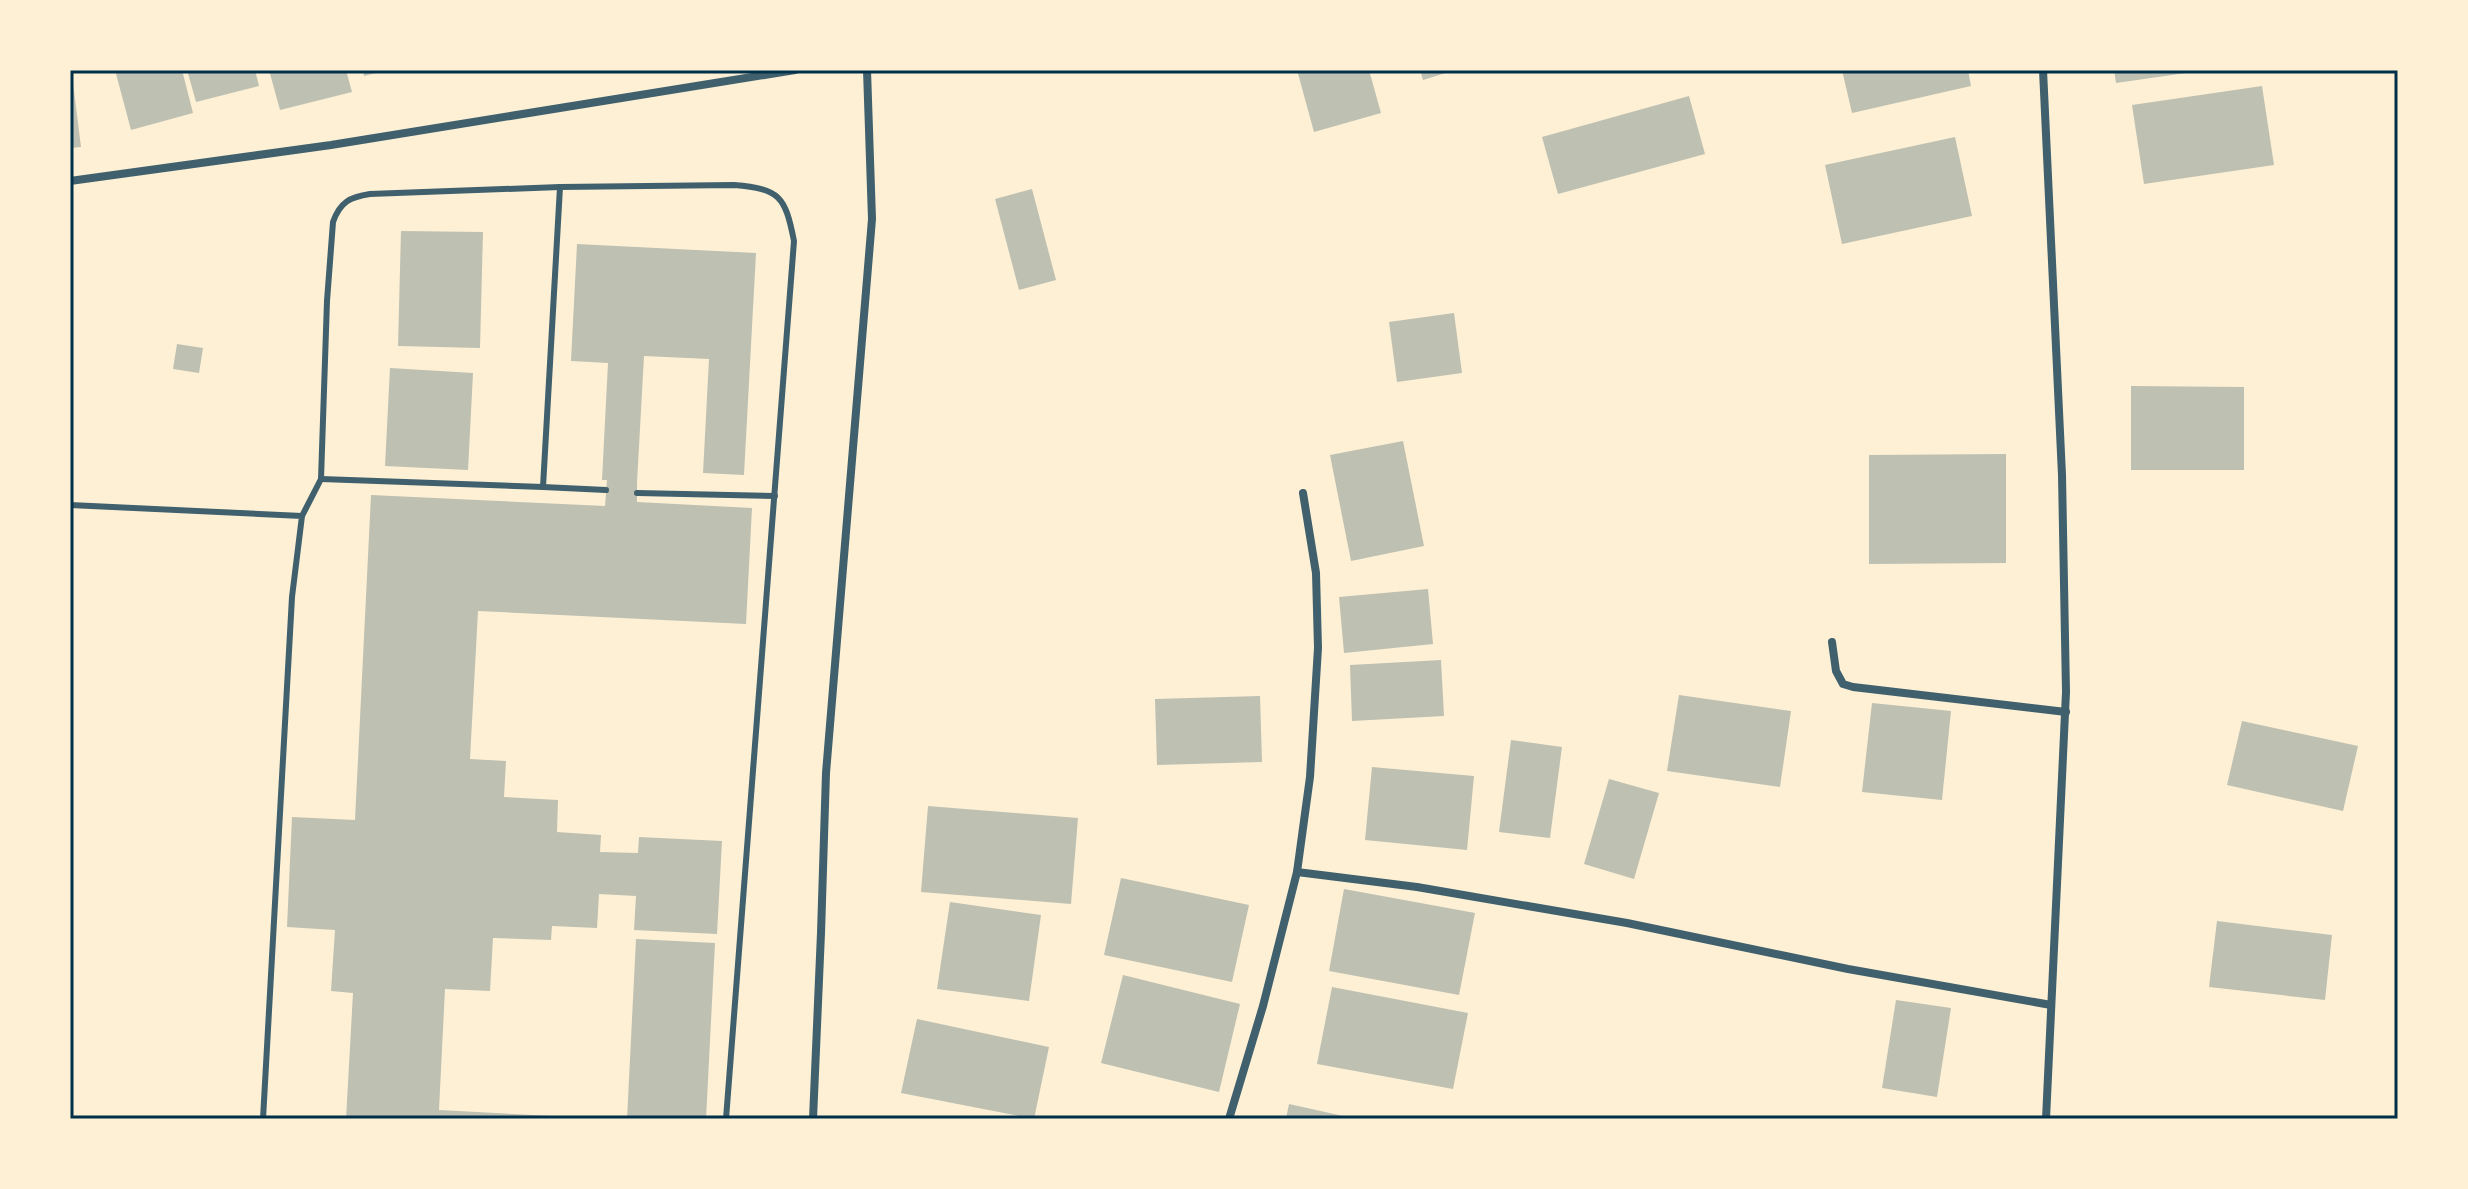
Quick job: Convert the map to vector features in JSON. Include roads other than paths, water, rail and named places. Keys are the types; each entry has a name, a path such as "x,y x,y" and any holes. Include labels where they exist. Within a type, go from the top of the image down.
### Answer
{"street":[{"path":"70,181 331,145 795,70"},
{"path":"813,1119 826,773 872,219 867,70"},
{"path":"2043,70 2063,491 2066,712 2046,1119"},
{"path":"1229,1119 1263,1006 1297,872 1310,777 1318,648 1316,573 1303,493"},
{"path":"1832,642 1836,671 1843,684 1853,687 2066,712"},
{"path":"1297,872 1417,887 1627,923 1848,969 2051,1005"}],"lane":[{"path":"263,1119 292,597 302,516 321,479 327,301 333,222 337,211 344,201 370,194 734,185 763,187 779,198 789,215 794,241 726,1119"},
{"path":"543,487 560,187"},
{"path":"321,479 606,490"},
{"path":"637,493 775,496"},
{"path":"70,505 302,516"}]}
